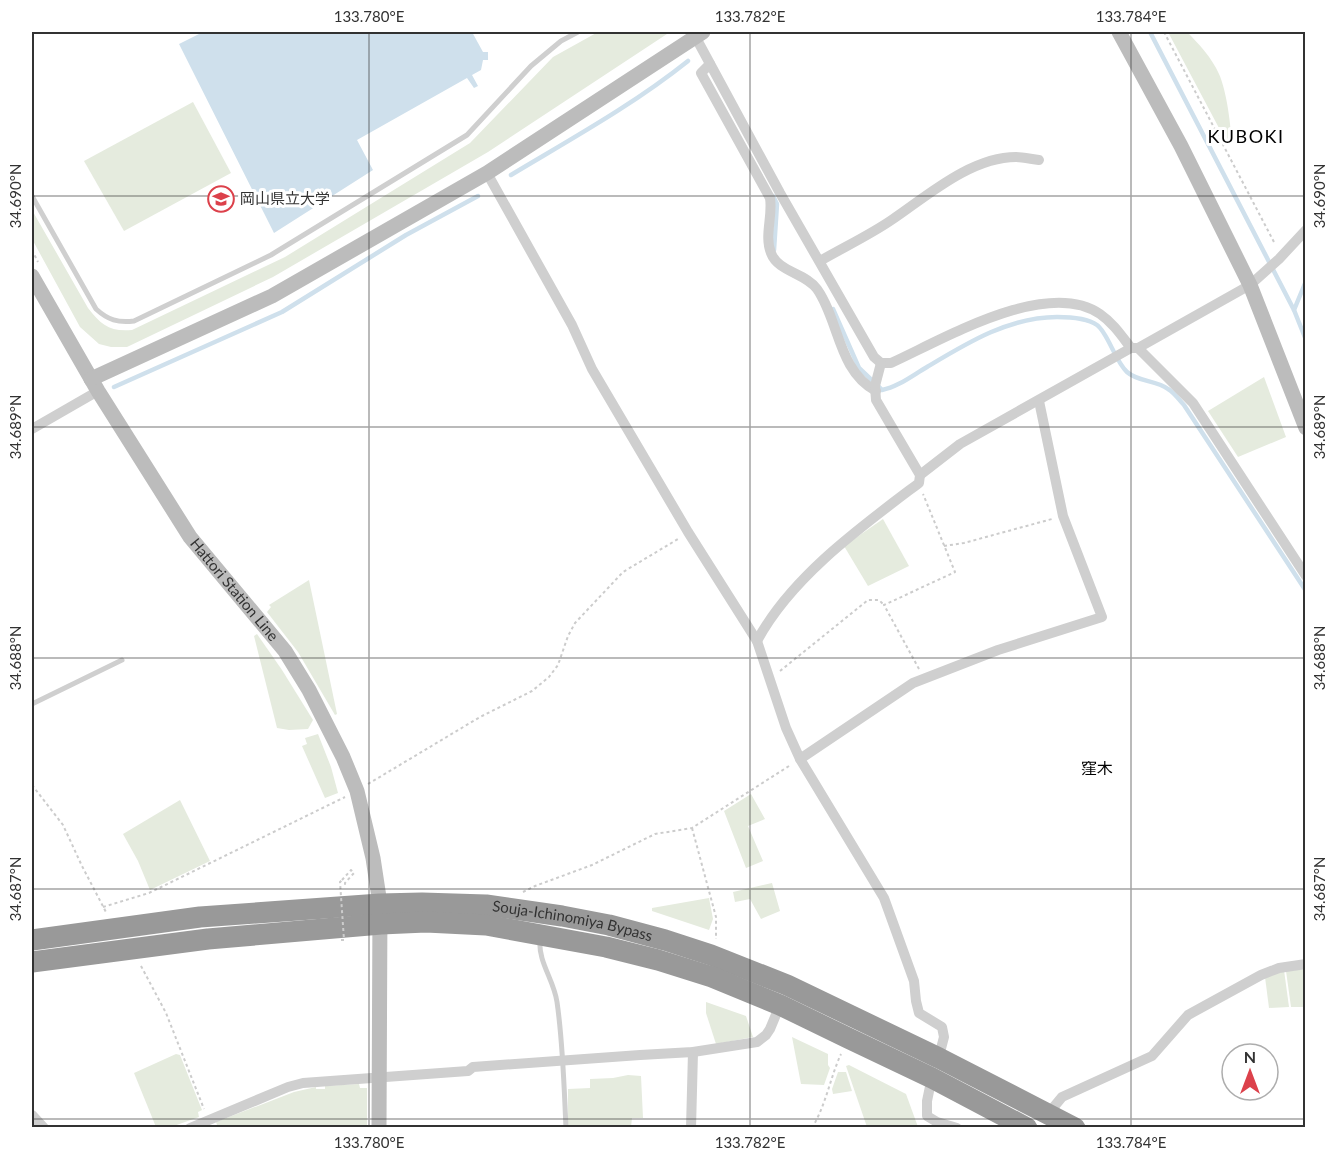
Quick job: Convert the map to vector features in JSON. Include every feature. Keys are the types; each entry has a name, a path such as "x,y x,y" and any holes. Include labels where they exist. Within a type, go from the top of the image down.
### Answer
{"highway":[{"name":"Souja-Ichinomiya Bypass","path":"32,962 219,938 380,914 433,903 486,905 515,909 609,926 711,955 788,985 935,1068 1027,1128"},
{"name":"Souja-Ichinomiya Bypass","path":"32,940 200,917 380,914 426,922 486,925 606,947 712,977 780,1005 848,1038 935,1068 1048,1114 1075,1128"}],"street":[{"path":"1119,32 1181,146 1250,285 1305,428"},
{"path":"32,429 95,385 272,296 487,172 699,34 710,64 774,196 820,261 874,357 881,363 891,363 1000,313 1030,305 1049,303 1082,305 1098,312 1193,403 1305,576"},
{"path":"820,261 879,228 940,184 995,160 1015,157 1039,160"},
{"path":"487,172 572,325 592,369 688,532 757,641 786,728 800,759 884,898 914,981 919,1013 942,1027 944,1037 927,1101 927,1116 936,1125 957,1128"},
{"path":"774,196 769,239 774,259 816,288 849,365 860,379 876,386"},
{"path":"757,641 784,602 832,552 960,444 1250,285 1281,257 1305,230"},
{"name":"Hattori Station Line","path":"32,276 95,385 190,537 285,651 330,728 357,791 373,858 380,914 380,1128"},
{"path":"881,363 876,386 876,400 919,479"},
{"path":"800,759 913,684 1028,640 1102,617 1063,516 1039,401"},
{"path":"1048,1114 1062,1097 1152,1056 1188,1015 1261,975 1280,968 1305,964"},
{"path":"190,1128 209,1124 288,1087 338,1079 468,1071 473,1067 563,1060 693,1052 757,1042 770,1029 780,1005"},
{"path":"691,1128 693,1052"},
{"path":"32,1115 44,1128"}],"lane":[{"path":"32,196 96,309 111,320 134,321 271,255 467,135 531,66 561,41 578,32"},
{"path":"32,704 122,660"},
{"path":"540,935 539,951 557,999 566,1128"}],"path":[{"path":"1164,32 1281,257"},
{"path":"884,605 955,572 919,479"},
{"path":"944,546 964,543 1063,516"},
{"path":"103,907 150,893 357,791 480,717 532,691 549,677 558,665 575,623 623,572 688,532"},
{"path":"770,679 868,600 879,600 884,605 924,679"},
{"path":"515,909 523,892 535,885 592,865 655,834 692,828 800,759"},
{"path":"32,785 63,825 103,907 111,929"},
{"path":"692,828 716,917 716,939 711,955"},
{"path":"341,940 344,940 340,882 351,870 354,873 345,885"},
{"path":"132,949 166,1013 209,1124"},
{"path":"812,1128 824,1105 848,1038"}],"shaded area":[{"path":"598,32 670,32 488,152 273,277 127,347 99,344 80,327 32,239 32,210 93,314 107,326 118,330 132,330 285,257 470,143 553,57"},
{"path":"1168,32 1187,32 1205,51 1216,68 1226,99 1231,145 1228,145"},
{"path":"193,102 231,173 124,231 84,161"},
{"path":"1264,377 1286,437 1238,457 1208,411"},
{"path":"883,519 909,566 868,586 844,546"},
{"path":"309,580 337,714 335,715 298,652 267,612 271,607 269,605"},
{"path":"257,634 313,720 308,729 277,728 254,636"},
{"path":"318,734 338,793 325,798 302,746 307,744 305,738"},
{"path":"751,794 765,819 748,826 763,861 746,868 724,811"},
{"path":"180,800 210,861 150,890 123,834"},
{"path":"772,883 780,911 761,919 750,899 735,902 733,892"},
{"path":"709,898 713,919 709,930 652,911 652,908"},
{"path":"1305,969 1305,1007 1291,1007 1286,971"},
{"path":"1284,970 1289,1007 1269,1008 1265,977"},
{"path":"706,1002 746,1016 753,1037 716,1044 706,1013"},
{"path":"792,1037 828,1054 830,1068 824,1085 801,1084"},
{"path":"176,1054 180,1055 202,1110 198,1112 199,1117 171,1127 156,1127 134,1073"},
{"path":"849,1065 906,1094 918,1127 867,1127 846,1066"},
{"path":"838,1072 846,1072 852,1091 833,1094 832,1089"},
{"path":"641,1076 643,1118 632,1118 631,1127 568,1127 568,1089 590,1088 590,1079"},
{"path":"359,1084 360,1088 367,1088 367,1127 218,1128 216,1122 294,1092 316,1087 316,1089 325,1089 325,1086"}],"water":[{"path":"203,32 472,32 483,52 488,52 488,60 483,60 481,70 472,75 478,86 474,88 467,78 357,140 373,170 274,233 179,44"}],"waterway":[{"path":"1150,32 1294,310 1306,340"},
{"path":"511,175 624,107 688,61"},
{"path":"114,387 282,312 406,235 478,196"},
{"path":"773,196 777,204 774,250"},
{"path":"1294,310 1306,281"},
{"path":"833,309 859,368 882,390 900,384 942,358 1005,326 1039,318 1057,317 1083,319 1097,325 1105,334 1127,372 1136,378 1163,386 1173,392 1184,405 1306,591"}],"place":[{"name":"岡山県立大学","path":"221,199"}],"district":[{"name":"KUBOKI","path":"1246,137"},
{"name":"窪木","path":"1097,768"}]}
